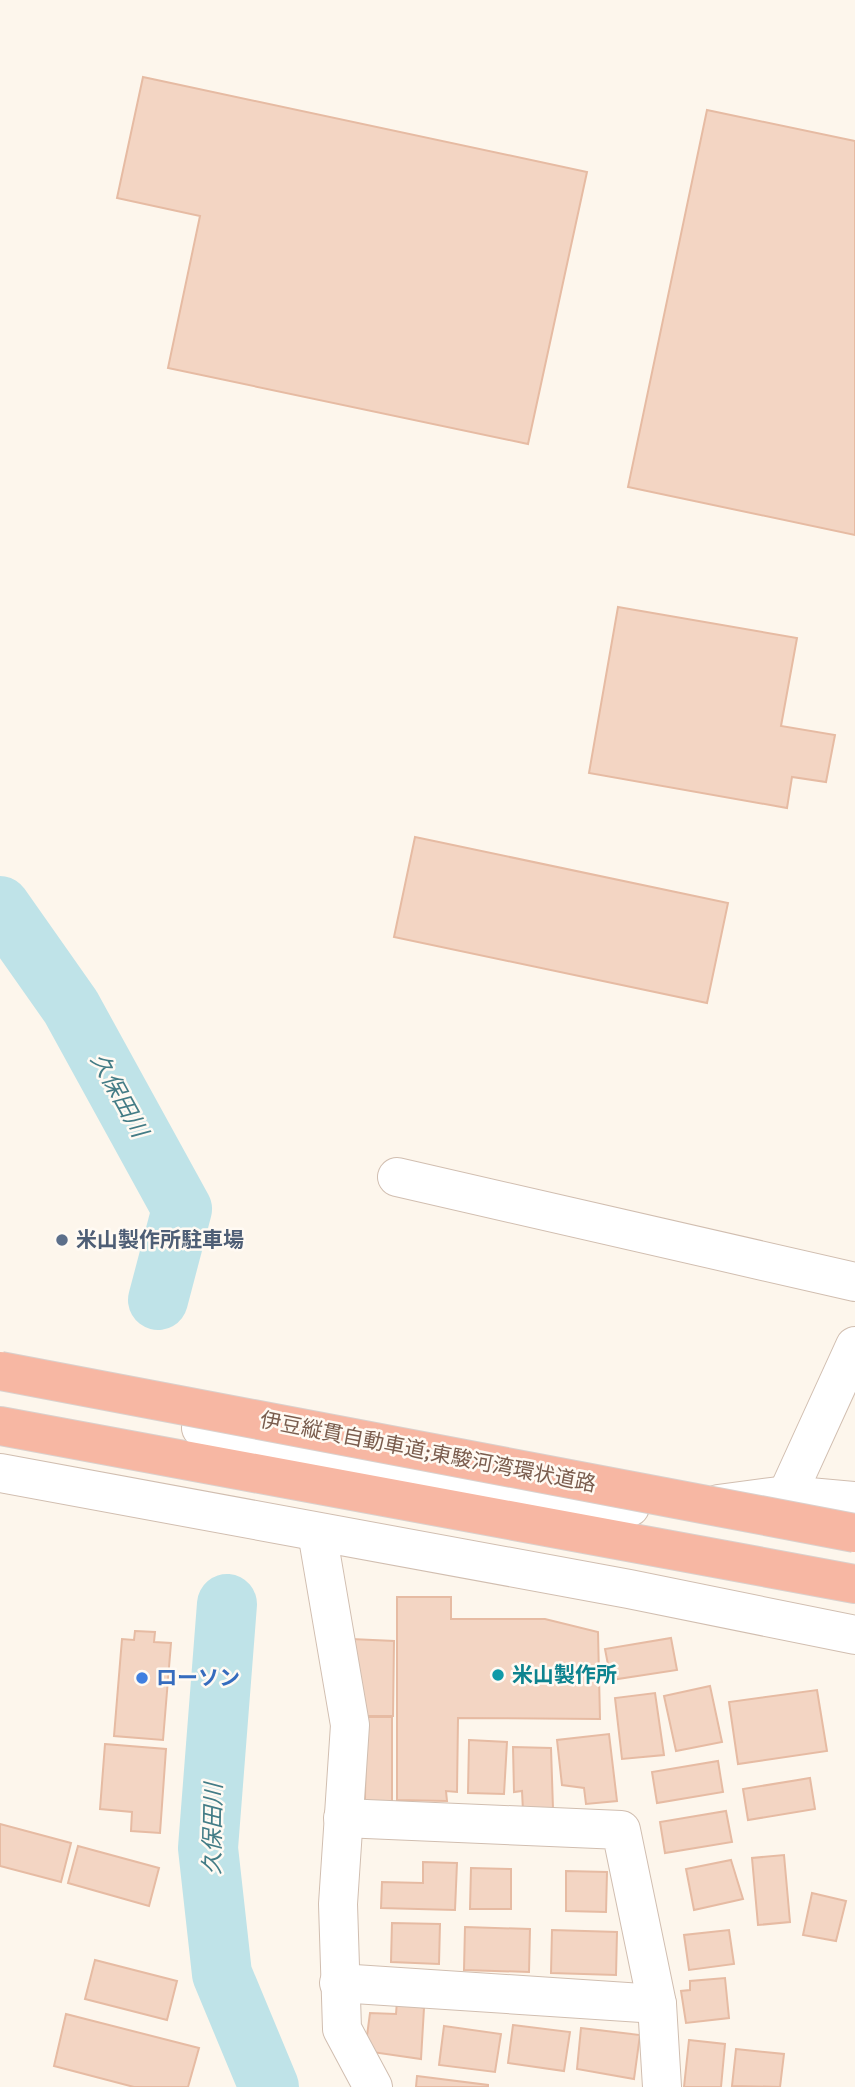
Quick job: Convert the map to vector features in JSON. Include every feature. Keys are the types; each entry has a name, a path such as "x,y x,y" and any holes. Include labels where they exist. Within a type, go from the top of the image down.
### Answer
{"highway":[{"name":"伊豆縦貫自動車道;東駿河湾環状道路","path":"0,1371 855,1534"},
{"path":"0,1426 855,1584"}],"street":[{"path":"397,1177 855,1282"},
{"path":"787,1495 855,1346"},
{"path":"0,1387 510,1490 660,1512 855,1534"},
{"path":"0,1473 616,1587 855,1635"},
{"path":"660,1512 787,1495 855,1502"},
{"path":"317,1532 350,1725 338,1904 342,2029 373,2087"},
{"path":"343,1818 621,1830 657,2004 662,2087"},
{"path":"340,1983 657,2004"}],"building":[{"path":"143,77 587,172 528,444 168,368 200,216 117,198"},
{"path":"707,110 855,141 855,535 628,487"},
{"path":"618,607 797,638 781,726 835,735 826,782 792,777 787,808 589,773"},
{"path":"415,837 728,903 707,1003 394,937"},
{"name":"米山製作所","path":"397,1597 451,1597 451,1619 545,1619 598,1632 600,1719 458,1718 457,1792 446,1791 447,1801 397,1800"},
{"path":"135,1631 155,1632 154,1642 171,1643 163,1740 114,1736 122,1639 134,1640"},
{"path":"671,1638 677,1670 611,1680 605,1649"},
{"path":"351,1639 394,1641 393,1716 364,1716"},
{"path":"710,1686 722,1742 676,1751 664,1696"},
{"path":"817,1690 827,1751 738,1764 729,1702"},
{"path":"655,1693 664,1755 622,1759 615,1698"},
{"path":"366,1717 392,1717 392,1801 365,1801"},
{"path":"609,1734 617,1801 586,1804 584,1788 562,1785 557,1740"},
{"path":"469,1740 507,1742 504,1794 468,1793"},
{"path":"105,1744 166,1749 160,1833 131,1831 132,1812 100,1809"},
{"path":"513,1747 551,1748 553,1809 523,1811 522,1791 514,1792"},
{"path":"718,1761 723,1792 657,1803 652,1772"},
{"path":"810,1778 815,1809 748,1820 743,1789"},
{"path":"726,1811 732,1842 665,1853 660,1822"},
{"path":"0,1824 71,1843 61,1882 0,1866"},
{"path":"78,1846 159,1868 149,1906 68,1883"},
{"path":"784,1855 790,1922 758,1925 752,1858"},
{"path":"731,1860 743,1899 694,1910 686,1869"},
{"path":"423,1862 457,1863 455,1910 381,1908 382,1882 423,1883"},
{"path":"471,1868 511,1869 511,1909 470,1909"},
{"path":"566,1871 607,1872 606,1912 566,1911"},
{"path":"812,1893 846,1901 836,1941 803,1935"},
{"path":"392,1923 440,1924 439,1964 391,1962"},
{"path":"465,1927 530,1929 529,1972 464,1970"},
{"path":"552,1930 617,1932 616,1975 551,1973"},
{"path":"729,1930 734,1964 689,1970 684,1935"},
{"path":"95,1960 177,1981 167,2020 85,1999"},
{"path":"725,1978 729,2018 686,2023 681,1991 690,1990 690,1981"},
{"path":"397,2001 424,2008 421,2059 365,2051 370,2013 396,2014"},
{"path":"66,2014 199,2048 188,2087 134,2087 54,2066"},
{"path":"513,2025 570,2032 564,2071 508,2063"},
{"path":"444,2026 501,2034 495,2072 439,2065"},
{"path":"581,2028 640,2035 634,2079 577,2069"},
{"path":"689,2040 725,2044 721,2087 684,2087"},
{"path":"736,2049 784,2054 780,2087 732,2086"},
{"path":"417,2076 488,2085 488,2087 416,2087"}],"waterway":[{"name":"久保田川","path":"0,906 71,1007 182,1209 158,1300"},
{"name":"久保田川","path":"227,1604 208,1848 222,1974 269,2087"}],"place":[{"name":"米山製作所駐車場","path":"62,1240"},
{"name":"米山製作所","path":"498,1675"},
{"name":"ローソン","path":"142,1678"}]}
